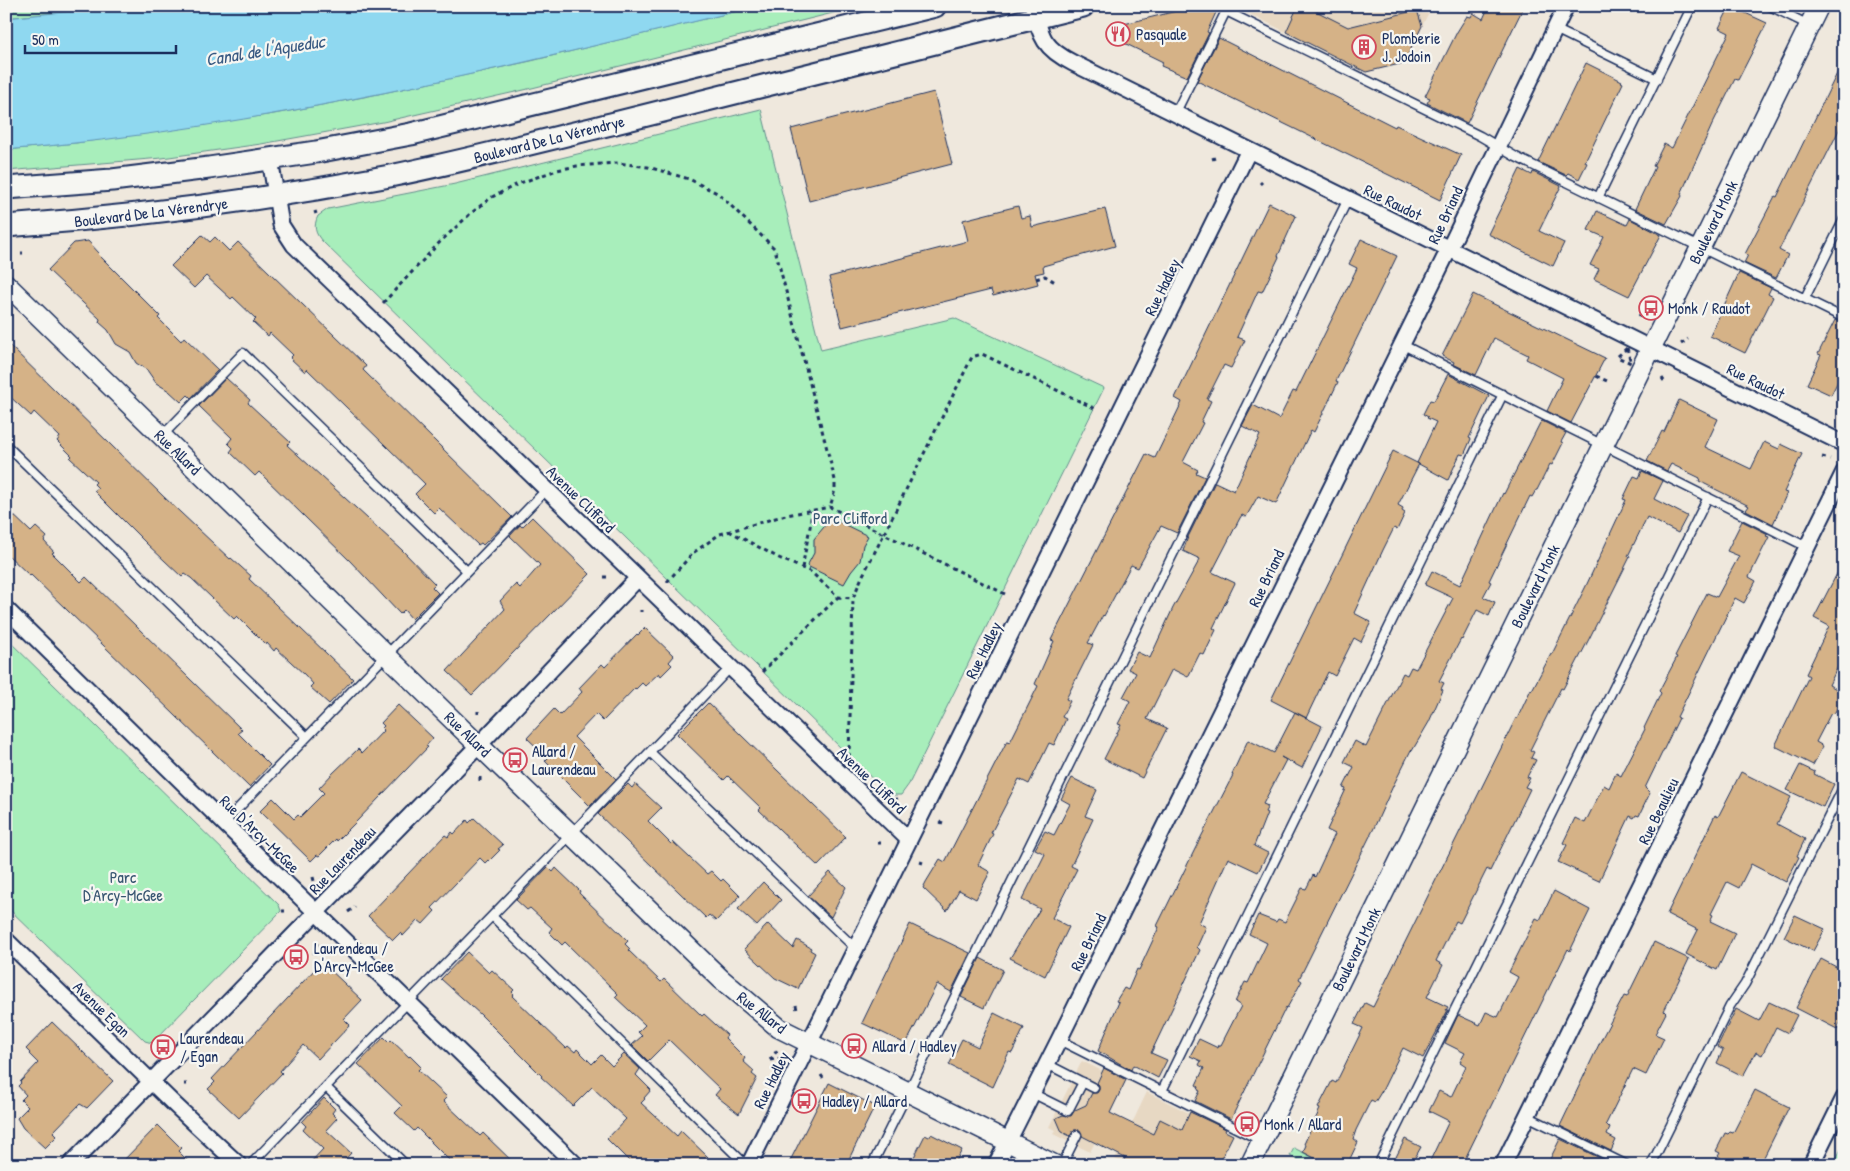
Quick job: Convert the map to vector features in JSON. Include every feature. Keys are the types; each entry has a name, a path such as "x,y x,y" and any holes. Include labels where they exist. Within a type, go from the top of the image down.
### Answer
{"main road":[{"path":"6,188 154,176 270,159 411,134 935,6"},
{"name":"Boulevard De La Vérendrye","path":"6,226 140,215 393,175 462,160 1035,12 1083,6"}],"street":[{"name":"Rue Briand","path":"996,1165 1449,249 1566,6"},
{"name":"Boulevard Monk","path":"1250,1165 1819,6"},
{"name":"Rue Raudot","path":"1035,12 1043,39 1054,52 1073,64 1844,444"},
{"name":"Rue Hadley","path":"747,1165 1249,150"},
{"name":"Avenue Clifford","path":"270,159 281,225 294,245 909,840"},
{"name":"Rue Allard","path":"7,285 746,1002 778,1028 1055,1165"},
{"name":"Rue Beaulieu","path":"1503,1165 1844,472"},
{"name":"Rue Laurendeau","path":"70,1165 479,745 638,578"},
{"name":"Rue D'Arcy-McGee","path":"6,609 576,1165"},
{"name":"Avenue Egan","path":"6,940 239,1165"},
{"path":"1811,1165 1844,1098"}],"lane":[{"path":"1598,198 1692,6"},
{"path":"1770,6 1809,26"},
{"path":"1175,114 1226,11 1480,136 1598,198 1844,318"},
{"path":"1555,28 1657,79"},
{"path":"872,1165 1348,199"},
{"path":"1805,298 1844,219"},
{"path":"1401,344 1807,547"},
{"path":"162,436 243,353 467,571"},
{"path":"1162,1091 1503,394"},
{"path":"6,445 307,737"},
{"path":"224,823 546,490"},
{"path":"1378,1165 1708,497"},
{"path":"250,1165 572,834 730,668"},
{"path":"650,752 855,948"},
{"path":"1651,1165 1730,1006 1745,984 1844,786"},
{"path":"492,916 747,1165"},
{"path":"1059,1040 1262,1141"},
{"path":"1047,1064 1094,1088"},
{"path":"1032,1093 1068,1111 1083,1082"},
{"path":"326,1087 406,1165"},
{"path":"1527,1116 1626,1165"},
{"path":"1062,1165 1076,1135"}],"path":[{"path":"383,303 440,242 470,214 492,197 520,182 557,170 602,164 648,167 689,180 718,194 775,249 835,480 836,490 830,507"},
{"path":"1036,279 1045,276 1055,282"},
{"path":"1639,314 1642,318"},
{"path":"849,758 853,598 972,357 982,354 1096,409"},
{"path":"1596,376 1607,381"},
{"path":"1822,457 1830,460"},
{"path":"669,580 693,553 720,534 759,521 830,507 1004,594"},
{"path":"802,568 812,511"},
{"path":"729,531 765,551 811,572 838,597 853,598"},
{"path":"762,672 838,597"},
{"path":"480,777 480,782"},
{"path":"348,912 355,907"},
{"path":"314,954 317,943"},
{"path":"796,1005 797,1010"},
{"path":"781,1046 770,1060 785,1057"}],"shaded area":[{"name":"Plomberie J. Jodoin","path":"1234,6 1432,6 1404,63 1366,72"},
{"path":"1082,1061 1125,1082 1090,1152 1053,1134 1055,1130 1049,1127"},
{"path":"1147,1092 1233,1135 1218,1165 1127,1165 1115,1159"}],"green space":[{"path":"6,6 120,6 6,18"},
{"path":"758,6 861,6 524,90 383,122 261,144 162,158 6,171 6,150 76,143 274,114 369,96 531,61"},
{"name":"Parc Clifford","path":"761,109 821,350 954,318 1104,388 909,784 901,795 887,793 323,242 316,230 318,216 328,209 455,184"},
{"name":"Parc D'Arcy-McGee","path":"6,638 279,905 281,911 152,1043 145,1041 6,906"},
{"path":"1844,1143 1844,1165 1833,1165"},
{"path":"1294,1148 1328,1165 1307,1165 1290,1156"}],"water":[{"name":"Canal de l'Aqueduc","path":"120,6 758,6 478,73 291,111 101,140 6,150 6,18"}],"building":[{"path":"1197,6 1219,6 1207,32 1209,33 1187,77 1161,66 1163,62 1120,41 1116,26"},
{"name":"Plomberie J. Jodoin","path":"1306,6 1348,27 1417,10 1422,26 1404,63 1366,72 1286,32 1297,8"},
{"path":"1489,6 1524,6 1467,123 1427,103 1430,98 1425,96 1467,16 1471,17 1473,13 1483,19"},
{"path":"1730,6 1767,23 1738,80 1735,79 1712,125 1681,194 1682,196 1666,224 1635,209 1664,144 1672,148 1729,33 1719,28"},
{"path":"1219,38 1395,127 1396,125 1461,155 1440,200 1197,81"},
{"path":"1844,59 1844,120 1779,250 1788,255 1776,278 1744,263 1748,255 1745,254 1775,196 1777,197"},
{"path":"1586,63 1623,83 1585,162 1587,163 1579,179 1538,162"},
{"path":"934,92 952,164 809,201 791,129"},
{"path":"1520,169 1532,175 1533,172 1561,186 1539,231 1564,243 1553,266 1488,234"},
{"path":"1269,203 1296,216 1262,292 1258,291 1237,337 1245,340 1231,368 1224,365 1207,399 1211,401 1201,422 1203,423 1183,462 1198,470 1196,473 1205,477 1177,533 1161,526 1138,568 1131,565 1103,615 1088,643 1093,645 1066,699 1070,701 1062,717 1066,719 1054,745 1049,743 1029,784 1019,779 991,833 993,834 978,865 990,872 976,899 959,890 947,911 923,888 940,859 945,862 1007,741 1010,742 1038,686 1035,684 1054,641 1051,640 1146,454 1155,458 1182,402 1175,398"},
{"path":"1018,206 1021,218 1030,216 1032,227 1105,209 1115,246 1043,266 1044,272 1035,274 1038,284 993,296 991,290 842,327 829,277 968,241 963,220"},
{"path":"1597,211 1627,225 1630,219 1661,235 1629,296 1594,279 1599,269 1590,265 1604,237 1588,230"},
{"path":"202,235 210,242 215,237 229,251 238,242 366,366 363,370 512,517 483,545 481,543 478,545 439,508 434,513 415,494 425,484 307,369 305,372 290,358 293,355 270,333 268,336 253,322 256,319 233,297 231,299 206,276 194,288 171,266"},
{"path":"1361,239 1397,256 1336,381 1338,382 1314,432 1311,430 1276,504 1258,496 1246,517 1242,515 1240,518 1212,572 1235,583 1213,628 1216,630 1204,655 1200,653 1188,677 1172,669 1147,719 1167,728 1142,778 1104,759 1121,725 1118,724 1130,701 1123,697 1136,673 1128,669 1137,652 1150,658 1173,608 1200,559 1183,551 1215,482 1234,491 1260,435 1242,426 1253,405 1279,419 1293,391 1296,392 1357,268 1349,264"},
{"path":"88,241 98,254 160,316 158,318 181,341 184,337 218,370 191,398 188,395 181,402 156,383 147,370 136,363 130,352 116,344 108,330 99,322 100,319 48,270 74,243"},
{"path":"1739,273 1771,288 1768,294 1773,297 1745,353 1710,336"},
{"path":"1473,294 1605,358 1571,423 1547,411 1563,378 1526,359 1528,355 1494,338 1476,375 1453,364 1454,362 1442,356"},
{"path":"1835,320 1844,324 1844,369 1831,395 1807,384 1821,355 1818,354"},
{"path":"6,342 164,497 230,559 251,576 249,579 353,679 329,704 310,687 313,684 305,675 276,648 274,651 267,643 266,645 237,616 234,619 191,578 185,574 182,577 147,544 94,491 98,488 94,484 96,482 70,458 72,456 57,441 60,437 34,412 31,416 6,393"},
{"path":"1448,374 1489,396 1469,438 1471,439 1464,455 1460,454 1448,480 1417,463 1436,422 1423,414 1430,400 1434,401"},
{"path":"226,378 250,400 248,403 290,442 287,445 402,550 435,584 432,587 438,593 412,619 404,610 400,614 350,561 259,472 255,476 230,452 233,448 228,443 232,438 199,406"},
{"path":"1679,400 1718,419 1705,447 1751,469 1764,442 1779,449 1781,444 1802,454 1784,492 1787,493 1773,524 1746,510 1749,506 1699,481 1700,478 1671,464 1667,471 1647,461 1662,431 1664,432"},
{"path":"1542,421 1566,433 1552,465 1550,464 1537,490 1532,497 1530,496 1489,581 1491,582 1483,597 1495,602 1489,616 1477,610 1439,681 1444,683 1441,689 1443,690 1429,722 1411,750 1393,786 1299,979 1302,981 1286,1007 1231,1119 1195,1101 1200,1091 1196,1085 1204,1068 1199,1065 1201,1061 1190,1056 1199,1039 1218,1048 1241,1006 1235,1002 1245,982 1248,983 1267,943 1249,934 1258,915 1276,922 1278,919 1285,922 1302,888 1306,889 1313,875 1315,877 1335,834 1327,830 1346,789 1343,788 1354,767 1344,762 1355,741 1366,747 1403,673 1407,675 1411,667 1416,669 1453,598 1425,585 1432,571 1460,585 1503,493"},
{"path":"1393,451 1419,464 1398,505 1403,508 1402,511 1405,513 1397,530 1394,528 1354,613 1371,622 1361,642 1354,638 1335,676 1328,672 1306,718 1271,700"},
{"path":"1642,471 1663,481 1654,499 1687,516 1678,533 1647,517 1628,556 1630,557 1589,639 1563,689 1561,688 1530,750 1534,752 1531,758 1536,760 1527,777 1530,778 1525,787 1530,789 1490,871 1487,869 1460,923 1456,921 1436,961 1443,965 1427,997 1448,1007 1446,1010 1448,1010 1423,1058 1403,1048 1383,1089 1375,1102 1371,1100 1356,1130 1353,1139 1358,1142 1347,1165 1328,1165 1303,1152 1306,1145 1304,1144 1320,1109 1318,1108 1332,1081 1336,1083 1363,1028 1354,1024 1365,1003 1373,1007 1516,718 1552,654 1586,586 1626,500 1623,499 1634,476 1639,478"},
{"path":"6,508 31,532 36,527 47,537 44,541 54,552 52,553 81,582 86,577 242,730 238,733 270,765 249,787 6,553"},
{"path":"532,517 590,574 472,695 447,671 505,609 500,601 516,584 520,588 540,565 510,536 520,525 522,527"},
{"path":"829,517 868,536 863,545 860,561 844,584 807,566 814,553 814,539 824,527"},
{"path":"1742,521 1768,534 1766,536 1769,537 1749,577 1756,581 1744,603 1735,598 1645,788 1650,793 1639,816 1636,815 1634,818 1630,816 1599,881 1558,862 1567,845 1563,843 1575,818 1585,823 1604,785 1609,788 1616,773 1621,776 1645,729 1661,693 1659,691 1677,657 1675,656 1707,593 1717,597 1739,556 1727,551"},
{"path":"1844,560 1844,654 1829,685 1844,693 1844,695 1834,714 1831,713 1816,742 1823,746 1813,765 1775,746 1809,676 1806,674 1829,626 1814,618"},
{"path":"645,628 674,656 669,662 672,665 661,676 659,673 645,686 642,683 635,688 603,721 596,714 574,737 616,779 590,806 545,761 548,758 527,738 554,709 560,715 582,692 579,688 602,664 605,667"},
{"path":"708,703 846,837 818,866 759,810 761,808 728,776 724,780 677,734"},
{"path":"398,705 433,738 426,746 428,747 337,841 336,839 319,856 317,855 311,861 260,811 273,798 294,819 298,815 300,817 324,793 319,788 333,773 358,749 362,753 384,730 382,728 384,726 381,723"},
{"path":"1295,712 1322,726 1302,768 1281,757 1286,760 1263,804 1268,806 1265,812 1267,813 1254,846 1268,853 1258,872 1228,858 1199,923 1206,927 1197,947 1200,950 1151,1053 1167,1060 1158,1078 1133,1065 1131,1070 1098,1051 1119,1002 1116,1001 1124,988 1128,990 1137,969 1139,970 1159,927 1157,926 1233,775 1248,740 1274,753"},
{"path":"1800,765 1834,784 1823,807 1787,790"},
{"path":"1741,772 1791,797 1777,824 1805,839 1797,856 1799,857 1786,882 1751,864 1739,888 1727,882 1711,914 1713,915 1710,921 1735,933 1717,970 1686,954 1698,930 1667,914 1715,815 1718,817"},
{"path":"1072,778 1097,790 1085,816 1093,819 1071,866 1077,869 1052,918 1069,927 1045,976 1010,958 1040,909 1022,900 1045,854 1035,849 1045,831 1054,835 1070,804 1061,799"},
{"path":"628,784 632,788 635,784 661,808 648,821 671,844 673,842 707,874 711,871 721,881 723,879 740,896 716,921 709,915 706,918 598,814"},
{"path":"474,818 503,845 498,849 500,850 485,863 480,858 432,908 435,911 423,924 418,920 403,936 400,933 393,940 368,916 445,835 448,837 452,832 454,834 467,820 469,823"},
{"path":"548,867 553,872 556,868 580,891 579,893 628,941 625,944 630,949 628,950 661,982 664,979 702,1016 704,1014 727,1035 725,1038 745,1058 743,1061 754,1071 752,1074 757,1078 739,1114 715,1095 720,1089 669,1040 648,1061 632,1045 642,1036 638,1032 645,1025 615,997 618,994 565,942 562,945 549,932 552,928 530,908 527,910 516,900"},
{"path":"830,872 846,887 831,917 808,896"},
{"path":"763,882 781,900 757,926 738,909"},
{"path":"1554,891 1590,910 1570,951 1568,949 1462,1165 1428,1165 1449,1121 1429,1111 1439,1091 1451,1097 1466,1066 1460,1062 1465,1053 1445,1043 1458,1015 1480,1025 1486,1012 1498,1017 1518,977 1509,972 1536,918 1540,920"},
{"path":"1795,915 1825,929 1813,951 1784,937"},
{"path":"768,924 793,948 797,940 811,948 810,950 815,953 798,989 775,978 744,949"},
{"path":"910,924 970,953 951,992 937,984 906,1044 862,1023"},
{"path":"1654,942 1689,959 1655,1034 1664,1038 1646,1075 1633,1069 1606,1124 1610,1128 1607,1135 1616,1140 1611,1151 1560,1126 1603,1036 1624,996 1627,997"},
{"path":"467,952 489,973 492,970 514,990 512,996 566,1048 568,1046 575,1052 577,1049 592,1064 601,1055 612,1066 624,1054 640,1069 636,1075 651,1090 641,1103 677,1136 681,1131 708,1157 701,1165 633,1165 607,1139 626,1119 592,1087 573,1106 541,1077 481,1015 441,979"},
{"path":"980,958 1003,970 984,1008 961,997"},
{"path":"1821,959 1844,971 1844,1015 1837,1029 1796,1008"},
{"path":"326,966 362,1000 344,1019 350,1025 318,1059 303,1045 280,1071 282,1073 239,1118 208,1089 215,1082 212,1079 317,967 321,971"},
{"path":"1769,1002 1797,1015 1788,1033 1776,1027 1762,1055 1756,1052 1743,1076 1717,1063 1723,1050 1717,1047 1736,1009 1759,1021"},
{"path":"994,1013 1024,1028 1012,1053 1009,1052 993,1087 949,1065 962,1039 978,1047"},
{"path":"52,1022 113,1081 87,1108 80,1104 53,1132 57,1136 45,1148 23,1128 17,1118 28,1107 21,1100 26,1095 18,1086 38,1063 26,1049"},
{"path":"384,1037 389,1042 391,1040 421,1067 418,1070 447,1097 443,1101 480,1136 483,1133 516,1165 454,1165 417,1128 414,1131 395,1113 402,1106 358,1064"},
{"path":"1104,1068 1126,1080 1110,1113 1153,1134 1160,1119 1182,1130 1190,1112 1226,1129 1225,1131 1233,1135 1218,1165 1122,1165 1125,1158 1082,1136 1080,1130 1074,1130 1070,1136 1062,1132 1056,1118 1063,1115 1071,1116 1075,1110 1086,1105 1092,1093 1097,1093 1099,1090 1097,1083"},
{"path":"829,1083 875,1106 846,1165 788,1165"},
{"path":"1755,1090 1789,1107 1760,1165 1717,1165 1721,1158 1718,1156 1720,1153 1716,1151 1725,1133 1733,1133"},
{"path":"324,1098 335,1109 332,1113 337,1118 326,1130 351,1153 340,1165 308,1165 323,1149 303,1130 306,1126 302,1122"},
{"path":"158,1125 181,1148 178,1151 192,1165 119,1165"},
{"path":"931,1134 962,1150 954,1165 910,1165 925,1135 929,1137"},
{"path":"1405,1139 1421,1147 1411,1165 1406,1165 1395,1159"},
{"path":"1560,1139 1606,1161 1604,1165 1547,1165"}],"place":[{"name":"Pasquale","path":"1118,34"},
{"name":"Plomberie J. Jodoin","path":"1364,47"},
{"name":"Monk / Raudot","path":"1651,308"},
{"name":"Allard / Laurendeau","path":"515,760"},
{"name":"Laurendeau / D'Arcy-McGee","path":"296,957"},
{"name":"Allard / Hadley","path":"854,1046"},
{"name":"Laurendeau / Egan","path":"163,1047"},
{"name":"Hadley / Allard","path":"804,1101"},
{"name":"Monk / Allard","path":"1247,1124"}]}
